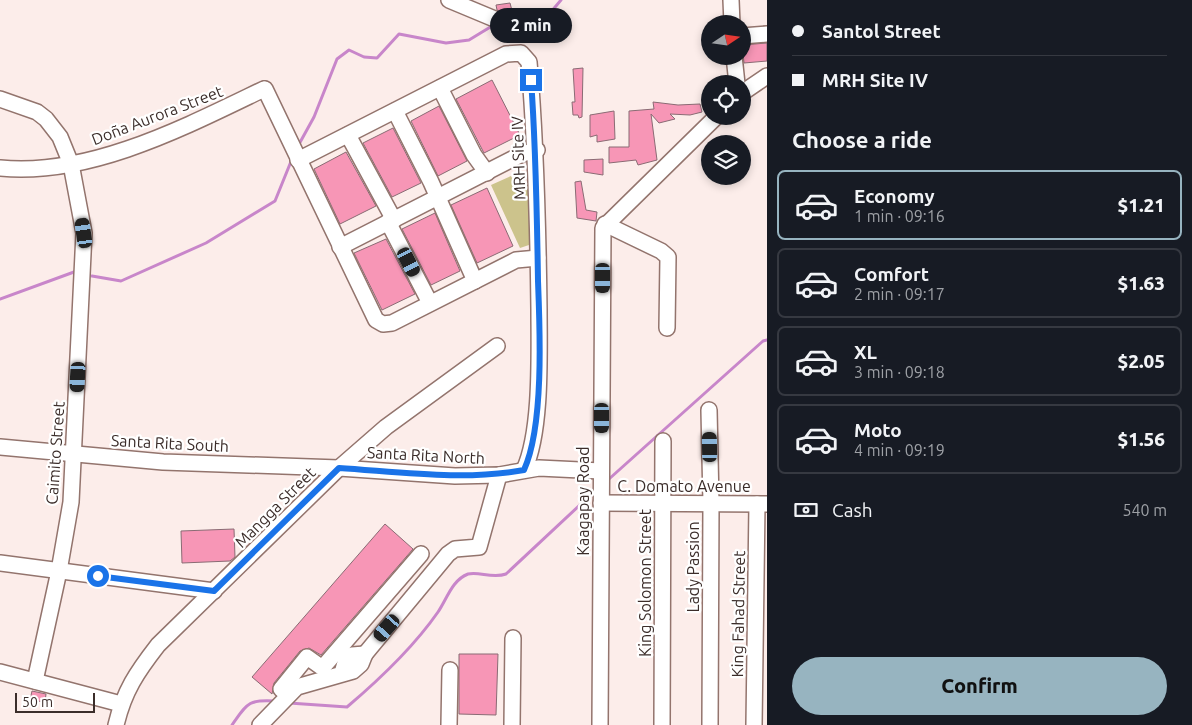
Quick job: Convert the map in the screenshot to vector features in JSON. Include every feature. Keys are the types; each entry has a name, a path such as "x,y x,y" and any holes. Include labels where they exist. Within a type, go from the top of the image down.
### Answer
{"street":[{"path":"449,0 497,20"},
{"path":"731,0 732,15"},
{"path":"751,35 767,34"},
{"name":"MRH Site IV","path":"298,160 506,54 521,53 529,62 536,150 539,374 531,456 524,470"},
{"path":"751,87 767,76"},
{"path":"440,88 474,155 487,172"},
{"name":"Doña Aurora Street","path":"0,168 16,169 71,164 130,148 264,89 298,160"},
{"name":"Caimito Street","path":"0,99 26,107 46,119 60,137 71,164 84,233 71,502 59,571 35,682"},
{"path":"395,111 475,281"},
{"path":"666,328 668,257 661,251 605,224 708,125"},
{"path":"348,135 430,303"},
{"path":"340,247 522,154 536,150"},
{"path":"298,160 376,320 383,324 392,323 516,260 538,258"},
{"name":"Kaagapay Road","path":"600,725 603,232 605,224"},
{"name":"Mangga Street","path":"116,725 121,704 134,675 158,645 339,468 386,427 497,346"},
{"name":"Lady Passion","path":"709,410 711,503 710,725"},
{"name":"King Solomon Street","path":"662,725 663,441"},
{"name":"Santa Rita South","path":"0,447 163,462 339,468"},
{"name":"Santa Rita North","path":"339,468 455,476 499,475 524,470 601,471"},
{"path":"260,725 297,687 332,678 342,673 348,658 358,653 364,654 454,549 479,546 499,475"},
{"name":"C. Domato Avenue","path":"601,502 762,504"},
{"name":"King Fahad Street","path":"754,725 762,504"},
{"path":"283,700 281,688 307,657 321,667 324,666 421,554"},
{"path":"0,562 214,591"},
{"path":"512,638 512,725"},
{"path":"449,725 450,670"},
{"path":"0,672 121,704"}],"shaded area":[{"path":"511,176 517,188 533,183 535,243 520,248 491,185"}],"building":[{"path":"510,3 515,22 505,24 505,15 497,10 496,5"},
{"path":"767,43 767,61 751,62 751,44"},
{"path":"583,68 582,117 579,118 578,115 573,115 572,102 575,102 573,69"},
{"path":"492,80 520,135 484,153 456,99"},
{"path":"653,102 678,105 700,104 701,112 690,115 670,114 675,119 659,123 651,114 657,160 638,165 636,160 609,163 609,147 629,147 629,111 654,109"},
{"path":"439,106 467,161 438,176 411,121"},
{"path":"614,111 615,139 597,142 597,135 590,137 590,115"},
{"path":"393,128 421,183 392,197 363,143"},
{"path":"346,152 376,206 340,224 314,169"},
{"path":"603,159 603,175 584,172 584,160"},
{"path":"581,181 586,210 597,212 596,221 577,218 575,182"},
{"path":"487,188 513,246 477,263 451,205"},
{"path":"435,213 460,271 431,285 402,229"},
{"path":"386,239 415,294 382,310 354,253"},
{"path":"385,524 413,549 321,655 309,648 300,651 274,683 272,694 252,677"},
{"path":"234,529 235,557 230,561 182,563 181,531"},
{"path":"459,654 498,654 496,715 459,714"},
{"path":"32,691 46,694 45,702 30,700"}],"waterway":[{"path":"298,146 314,117 337,59 349,50 364,57 377,58 399,34 446,43 469,40 492,26 516,32 535,31 561,0"},
{"path":"92,276 121,281 206,243 275,201 292,159"},
{"path":"0,299 74,272"},
{"path":"609,479 763,341 767,340"},
{"path":"289,703 347,707 384,674 418,638 438,612 450,590 462,577 472,573 496,576 506,574 597,489"},
{"path":"232,725 249,704 259,701 275,701"}],"route":[{"path":"98,576 214,591 339,468 455,476 499,475 524,470 531,456 539,374 536,150 531,80"}]}
